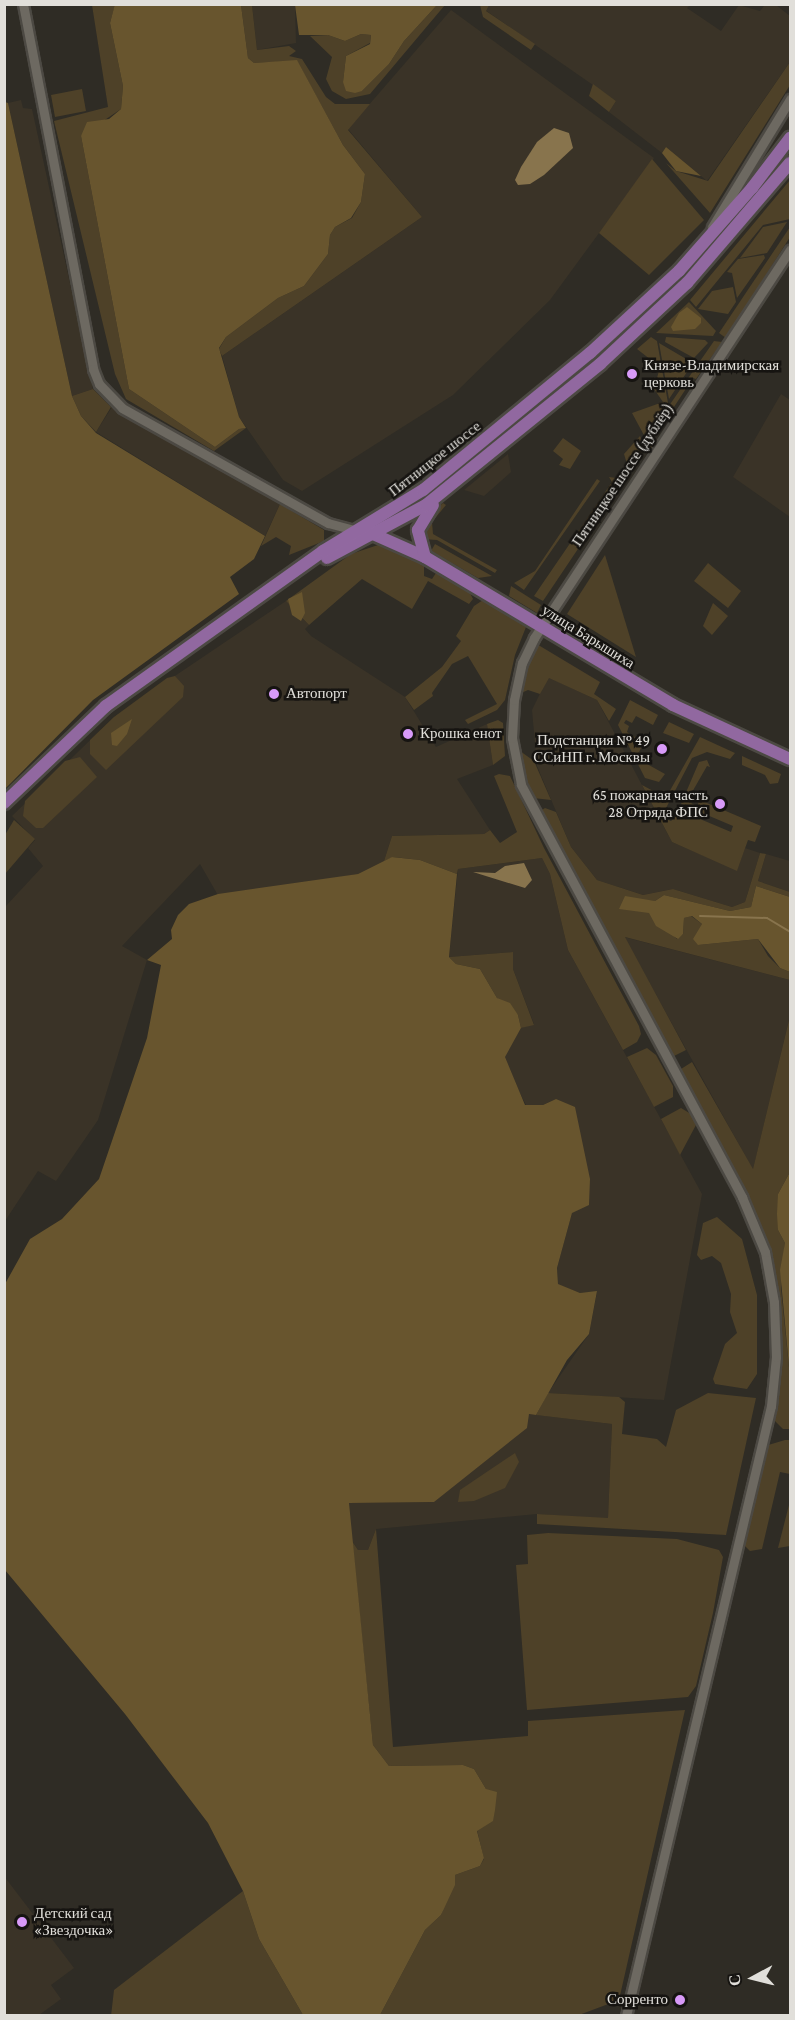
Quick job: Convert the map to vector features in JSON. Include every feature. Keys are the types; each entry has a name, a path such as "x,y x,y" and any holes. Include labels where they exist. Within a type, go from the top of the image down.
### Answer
{"main road":[{"name":"Пятницкое шоссе","path":"4,803 106,706 248,603 357,531 393,511 590,352 692,257 790,138"},
{"name":"Пятницкое шоссе","path":"4,814 75,743 142,688 325,559 381,534 441,494 661,309 727,241 790,163"},
{"path":"425,557 418,539 419,525 441,494"},
{"path":"381,534 383,522 393,511"},
{"name":"улица Барышиха","path":"357,531 381,534 425,557 673,705 790,759"}],"street":[{"path":"23,4 93,369 99,384 122,408 328,523 357,531"},
{"path":"692,257 790,99"},
{"name":"Пятницкое шоссе (дублёр)","path":"627,2012 771,1406 776,1330 765,1252 742,1197 521,784 512,738 514,700 522,663 542,627 790,250"},
{"path":"627,2012 638,2016"}],"shaded area":[{"path":"115,4 241,5 248,58 254,63 297,60 343,145 365,174 361,202 351,218 335,227 330,235 328,254 304,286 278,298 226,337 219,348 239,417 246,428 239,429 215,447 129,389 81,136 87,122 109,119 121,109 123,86 110,23"},
{"path":"295,4 437,5 404,41 389,64 362,91 355,93 346,91 343,82 346,56 370,44 371,35 361,34 345,41 328,35 299,35"},
{"path":"489,4 690,5 687,8 721,31 739,5 760,11 764,6 776,5 790,16 790,62 707,181 666,147 662,153 609,112 616,101 485,10"},
{"path":"92,5 115,5 110,23 123,86 121,109 81,136 129,389 215,447 239,429 246,428 214,451 126,399 115,374 54,121 108,107"},
{"path":"241,5 252,5 257,50 289,46 296,51 289,56 302,59 326,97 335,104 370,104 348,130 422,217 222,356 219,349 226,337 278,298 304,286 328,254 330,235 335,227 352,218 361,202 365,174 343,145 297,61 254,63 248,58"},
{"path":"252,5 295,5 296,43 257,50"},
{"path":"437,5 445,5 370,94 346,99 332,91 326,79 332,57 310,36 328,35 345,41 361,34 371,35 370,43 346,56 343,82 362,91 389,64 404,41"},
{"path":"480,5 489,5 486,11 535,44 531,50 483,17"},
{"path":"451,10 654,158 550,300 453,395 302,491 283,480 239,417 222,356 422,217 348,129"},
{"path":"790,62 790,85 710,213 666,163 676,171 708,181"},
{"path":"593,84 616,101 609,112 589,96"},
{"path":"82,89 86,111 55,117 51,95"},
{"path":"21,100 23,108 32,109 93,389 72,396 8,103"},
{"path":"5,102 8,103 72,396 81,416 96,433 265,536 254,559 230,577 239,594 93,700 5,789"},
{"path":"554,128 569,133 573,148 544,175 530,184 518,185 515,180 521,167 537,142"},
{"path":"666,147 701,176 676,171 662,153"},
{"path":"652,159 704,220 649,275 599,233"},
{"path":"790,180 790,219 763,225 696,307 690,300"},
{"path":"787,222 767,253 740,258 763,227"},
{"path":"790,227 790,237 726,338 719,333"},
{"path":"764,255 765,258 737,298 732,273 727,272 738,259"},
{"path":"733,287 736,302 728,314 698,309 712,291"},
{"path":"689,302 716,331 713,336 656,333"},
{"path":"687,307 701,318 701,323 695,329 673,331 671,327 679,313"},
{"path":"651,337 657,341 668,403 646,439 632,413 663,402 654,389 660,367 637,349"},
{"path":"666,337 705,340 708,343 694,358 665,342"},
{"path":"714,341 722,342 696,379 693,378 651,442 655,446 652,450 648,443 657,423"},
{"path":"659,343 693,363 669,399"},
{"path":"93,389 111,407 96,432 81,416 72,396"},
{"path":"781,394 790,400 790,517 733,477"},
{"path":"112,407 280,504 265,536 96,432"},
{"path":"640,436 644,445 641,454 635,465 627,464 624,454"},
{"path":"563,438 581,451 570,469 559,465 563,459 553,451"},
{"path":"508,454 511,472 484,496 464,490"},
{"path":"609,477 625,479 543,601 534,596 612,482"},
{"path":"597,479 600,481 524,590 514,583 535,571"},
{"path":"443,503 446,505 432,522 433,534 497,570 495,573 437,540 423,539 426,517"},
{"path":"280,504 324,530 324,541 289,555 291,546 276,537 261,546"},
{"path":"381,544 424,565 424,576 432,579 436,573 470,593 473,599 469,604 428,581 412,609 362,579 309,625 286,601 351,554"},
{"path":"435,544 492,576 478,578 431,551"},
{"path":"605,555 636,657 567,614"},
{"path":"708,563 741,591 728,608 694,581"},
{"path":"511,586 541,605 537,613 509,596"},
{"path":"302,592 305,613 301,621 292,615 288,599"},
{"path":"483,600 526,627 515,655 505,700 497,710 468,724 465,720 497,704 468,656 452,664 432,693 433,696 414,710 405,697 442,667 461,641 456,636 474,606"},
{"path":"286,601 309,625 305,629 311,636 405,697 436,747 487,724 493,765 457,779 490,830 484,834 392,836 384,861 358,874 219,897 200,864 122,946 147,960 98,1120 56,1181 38,1171 5,1221 5,907 43,866 28,848 35,840 12,816 114,717"},
{"path":"713,603 728,616 712,635 703,626"},
{"path":"562,619 605,645 601,653 558,627"},
{"path":"535,643 600,682 594,694 616,709 609,721 597,700 549,678 540,694 528,690 519,694"},
{"path":"175,676 184,686 183,697 106,770 90,754 90,740 114,717 167,678"},
{"path":"548,677 597,700 672,842 737,870 745,848 760,853 745,902 732,907 673,889 643,895 597,880 571,847 537,766 532,710"},
{"path":"630,700 658,715 653,725 636,716 632,723 626,720 624,723 629,726 627,732 635,737 633,741 642,746 639,752 650,758 647,764 665,774 659,782 645,778 618,725"},
{"path":"132,719 127,734 117,746 112,745 111,733"},
{"path":"498,720 503,723 505,756 493,765 487,724"},
{"path":"669,722 694,734 689,743 663,733"},
{"path":"700,737 735,753 730,759 707,752 692,758 665,810 668,812 666,819 671,821 681,811 731,832 733,826 681,804 699,762 707,760 710,767 707,766 687,801 697,806 700,800 761,826 755,842 748,840 737,871 672,842 642,785 659,794 657,799 663,803"},
{"path":"520,751 534,761 551,800 533,798 517,755"},
{"path":"742,756 781,774 778,783 770,784 765,775 742,765"},
{"path":"80,757 97,777 43,828 36,828 23,816 25,801 65,761"},
{"path":"499,774 510,776 544,848 639,1026 641,1034 637,1042 623,1050 568,950 550,874 542,858 458,869 457,874 420,860 393,857 384,861 392,836 484,834 490,830 500,843 517,832 494,776"},
{"path":"545,808 556,812 571,847 597,880 643,895 673,889 732,907 745,902 760,853 766,854 758,881 790,892 790,897 756,886 751,907 730,911 664,895 655,901 636,900 677,939 683,934 684,918 691,916 702,924 698,945 758,939 768,956 780,968 790,972 790,980 625,937 686,1050 674,1056 539,812"},
{"path":"14,820 35,839 5,874 5,835"},
{"path":"766,854 790,861 790,892 758,881"},
{"path":"392,857 420,860 457,874 449,957 456,964 480,969 497,998 510,1003 518,1015 521,1028 505,1057 525,1105 543,1105 556,1099 575,1107 590,1179 589,1205 572,1213 557,1268 558,1284 580,1293 597,1291 589,1334 567,1360 536,1415 529,1414 527,1428 434,1502 349,1503 373,1745 389,1766 463,1765 474,1769 486,1789 497,1792 493,1821 477,1831 484,1858 480,1866 455,1875 455,1885 441,1915 425,1930 380,2015 303,2015 259,1939 243,1891 208,1823 125,1714 5,1570 5,1284 30,1239 62,1219 99,1179 147,1038 161,965 147,960 172,939 171,930 178,915 189,904 218,894 358,874"},
{"path":"542,858 550,874 568,950 702,1194 664,1400 548,1393 589,1334 597,1292 580,1293 558,1285 557,1268 572,1213 556,1099 543,1105 526,1105 506,1066 504,1057 521,1028 534,1024 513,969 513,952 449,957 458,869"},
{"path":"524,863 532,880 525,888 473,872 495,873 505,866"},
{"path":"756,886 790,897 790,972 780,968 758,939 698,945 693,939 702,924 692,916 684,918 683,934 678,939 656,926 649,913 619,909 625,896 655,901 664,895 730,911 751,907"},
{"path":"624,937 790,980 790,1016 753,1170"},
{"path":"513,952 513,969 534,1025 521,1028 518,1015 497,998 480,969 456,964 449,957"},
{"path":"790,1016 790,1172 778,1194 778,1230 785,1243 781,1288 790,1377 790,1429 783,1429 773,1419 780,1335 772,1256 760,1223 681,1069 692,1062 753,1169"},
{"path":"647,1048 656,1055 673,1086 673,1097 654,1107 627,1057"},
{"path":"681,1108 691,1114 696,1125 680,1155 661,1119"},
{"path":"790,1172 790,1377 780,1270 785,1243 778,1230 777,1214 778,1194"},
{"path":"717,1217 742,1239 757,1295 757,1374 747,1389 715,1384 713,1379 725,1344 737,1333 730,1312 731,1294 721,1263 712,1256 701,1260 697,1255 703,1223"},
{"path":"548,1393 619,1397 625,1402 622,1434 657,1439 666,1447 676,1410 708,1393 756,1398 726,1535 537,1524 537,1514 608,1518 612,1424 536,1415"},
{"path":"529,1414 612,1424 608,1519 537,1514 376,1529 368,1550 358,1550 352,1541 348,1503 434,1502"},
{"path":"790,1440 790,1474 780,1472 762,1549 750,1551 743,1544 765,1446"},
{"path":"515,1453 519,1462 505,1488 474,1501 458,1502 460,1490"},
{"path":"790,1501 790,1546 778,1548"},
{"path":"376,1529 393,1747 528,1736 528,1721 685,1710 619,2000 579,2015 380,2015 425,1930 441,1915 455,1875 480,1866 484,1859 477,1830 486,1789 474,1769 463,1765 389,1766 373,1745 352,1541 358,1550 368,1550"},
{"path":"548,1533 677,1539 719,1550 723,1557 713,1613 696,1686 688,1697 527,1710 516,1565 528,1564 527,1535"},
{"name":"Детский сад «Звездочка»","path":"4,1876 74,1968 51,1985 61,1999 39,2015 5,2015"},
{"path":"243,1891 259,1939 303,2015 111,2016 114,1990"}],"waterway":[{"path":"700,916 767,918 790,932"}],"place":[{"name":"Князе-Владимирская церковь","path":"632,374"},
{"name":"Автопорт","path":"274,694"},
{"name":"Крошка енот","path":"408,734"},
{"name":"Подстанция № 49 ССиНП г. Москвы","path":"662,749"},
{"name":"65 пожарная часть 28 Отряда ФПС","path":"720,804"},
{"name":"Детский сад «Звездочка»","path":"22,1922"},
{"name":"Сорренто","path":"680,2000"}]}
